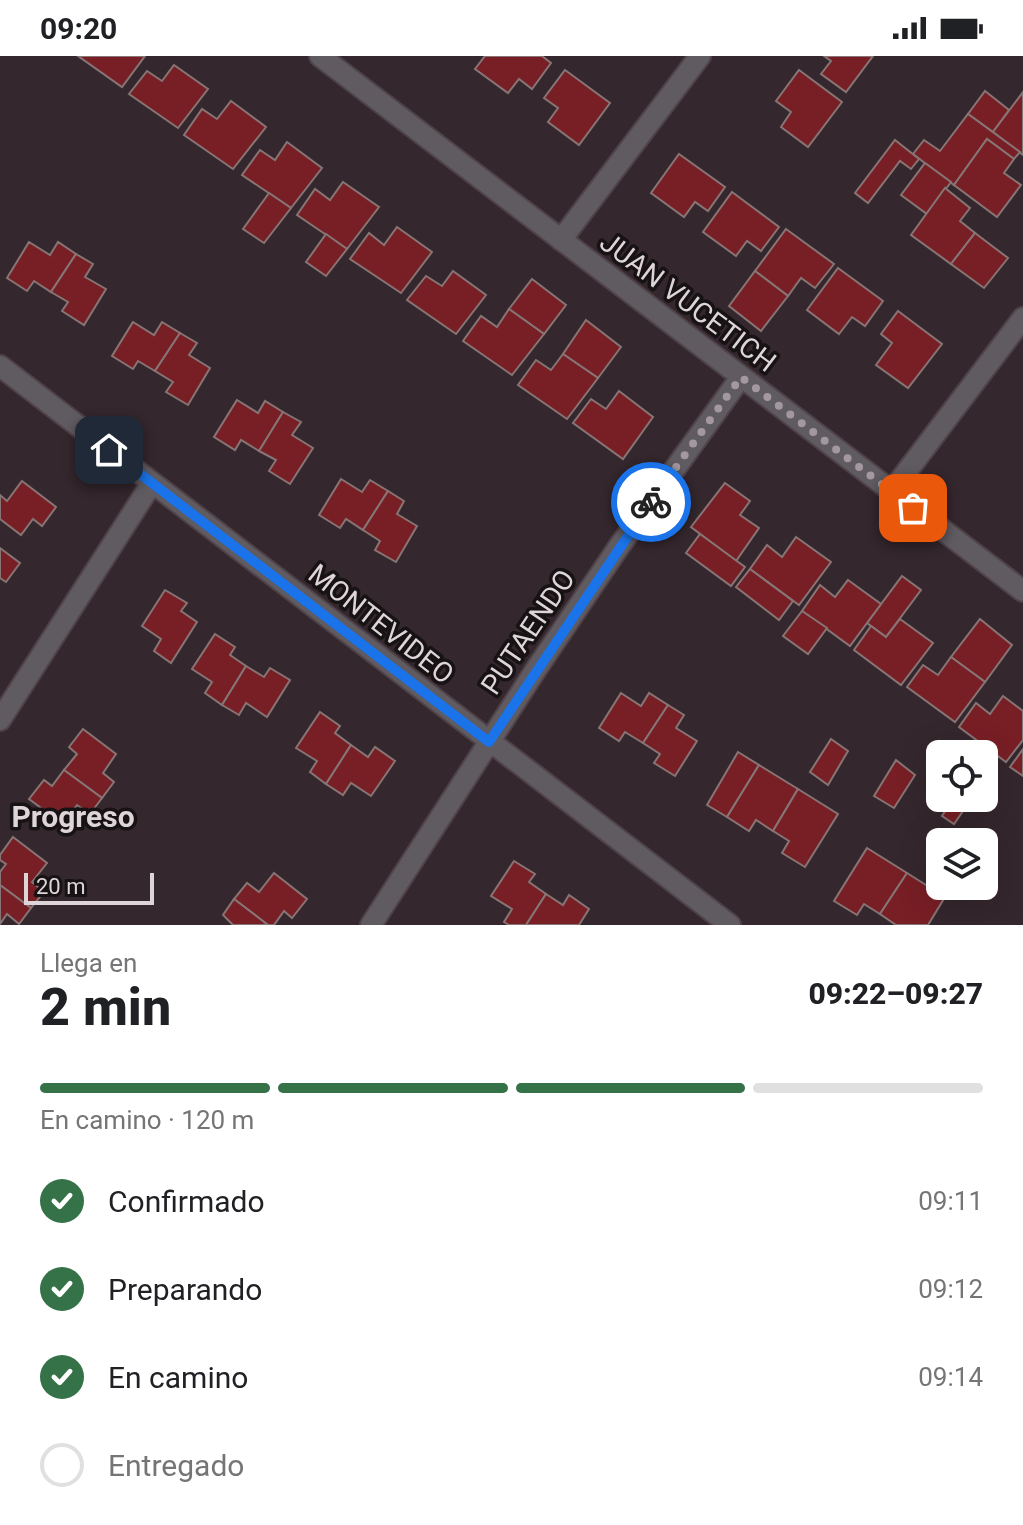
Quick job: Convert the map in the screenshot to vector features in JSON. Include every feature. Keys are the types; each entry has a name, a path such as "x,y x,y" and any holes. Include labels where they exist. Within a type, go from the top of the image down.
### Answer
{"street":[{"name":"JUAN VUCETICH","path":"320,56 1023,591"},
{"path":"561,240 700,56"},
{"path":"892,491 1023,318"},
{"name":"MONTEVIDEO","path":"0,366 730,925"},
{"name":"PUTAENDO","path":"371,925 618,548 741,377"},
{"path":"0,720 152,483"}],"building":[{"path":"78,56 145,56 122,87"},
{"path":"485,56 542,56 551,63 532,89 519,79 508,93 475,69"},
{"path":"824,56 873,56 846,92 821,74 831,61"},
{"path":"174,65 208,89 178,128 129,94 147,71 162,81"},
{"path":"565,70 610,103 579,145 548,122 558,108 544,98"},
{"path":"799,70 842,102 808,147 781,127 791,112 776,101"},
{"path":"985,91 1009,110 993,132 968,114"},
{"path":"1023,92 1023,155 993,132"},
{"path":"231,101 266,127 233,169 184,135 202,109 217,119"},
{"path":"968,114 1020,152 1014,159 987,139 954,185 913,154 924,140 940,151"},
{"path":"987,139 1014,159 1004,173 1021,185 997,217 954,185"},
{"path":"895,140 919,159 911,169 900,161 868,203 855,193"},
{"path":"287,142 322,168 291,208 242,175 260,150 275,160"},
{"path":"679,154 725,187 708,211 695,202 684,217 651,193"},
{"path":"925,163 951,182 927,214 901,195"},
{"path":"343,182 379,207 347,249 297,215 315,189 330,200"},
{"path":"945,188 970,208 960,221 975,233 951,264 911,235"},
{"path":"732,192 779,227 761,251 747,241 736,256 703,232"},
{"path":"269,193 291,208 264,243 243,229"},
{"path":"397,227 432,252 401,293 350,259 369,233 384,245"},
{"path":"786,229 834,264 815,288 801,278 788,296 755,271"},
{"path":"975,233 1008,258 984,288 951,264"},
{"path":"326,234 347,249 326,276 306,262"},
{"path":"29,242 50,255 58,242 76,254 51,292 34,281 27,291 7,278"},
{"path":"76,254 93,264 85,277 106,289 84,325 62,311 68,302 51,292"},
{"path":"838,268 883,301 865,326 852,317 839,334 807,310"},
{"path":"453,271 486,295 456,334 407,300 426,276 442,286"},
{"path":"755,271 788,296 761,331 729,306"},
{"path":"532,279 566,305 544,334 509,309"},
{"path":"509,309 544,334 512,375 463,341 481,316 497,327"},
{"path":"898,311 942,344 908,388 876,365 892,343 881,334"},
{"path":"586,320 621,347 598,378 563,354"},
{"path":"133,322 154,335 162,322 180,333 155,371 138,361 133,369 112,356"},
{"path":"180,333 197,343 189,355 210,368 188,405 166,392 173,382 155,371"},
{"path":"563,354 598,378 567,419 518,385 536,360 551,370"},
{"path":"619,391 653,417 623,459 573,423 591,399 606,409"},
{"path":"237,400 258,413 265,401 283,412 259,451 241,440 235,450 214,437"},
{"path":"283,412 301,422 292,435 313,448 290,484 269,471 276,460 259,451"},
{"path":"341,479 362,492 370,480 388,491 363,530 346,519 340,528 319,515"},
{"path":"22,481 56,507 42,526 33,519 21,535 0,519 0,495 7,501"},
{"path":"725,483 750,501 740,515 759,528 736,561 691,527"},
{"path":"388,491 404,501 397,514 417,526 396,562 375,550 380,541 363,530"},
{"path":"700,534 745,567 731,586 686,553"},
{"path":"796,537 831,562 799,605 750,569 767,545 782,557"},
{"path":"0,548 20,563 6,582 0,578"},
{"path":"750,569 793,601 779,620 736,587"},
{"path":"902,576 921,590 886,637 867,623"},
{"path":"848,580 881,604 850,646 802,611 820,585 835,597"},
{"path":"165,590 187,603 181,611 197,622 171,663 154,651 161,639 142,626"},
{"path":"802,611 827,628 808,654 783,636"},
{"path":"900,619 933,643 901,685 854,650 871,626 886,637"},
{"path":"980,619 1012,645 985,682 951,657"},
{"path":"215,634 235,647 230,655 246,666 222,705 205,693 212,682 192,669"},
{"path":"951,657 985,682 955,722 907,687 923,665 938,675"},
{"path":"246,666 264,677 270,668 290,680 267,717 246,703 239,715 222,705"},
{"path":"621,693 641,706 649,693 668,705 643,743 625,732 619,741 599,728"},
{"path":"1003,696 1023,711 1023,740 1006,762 998,756 998,740 976,740 959,727 976,703 990,714"},
{"path":"668,705 684,715 676,728 697,741 675,776 654,763 660,754 643,743"},
{"path":"320,712 340,726 335,733 351,745 326,784 310,772 317,761 296,748"},
{"path":"83,729 116,754 103,773 114,782 102,798 64,770 77,754 69,747"},
{"path":"831,739 848,751 828,785 810,772"},
{"path":"351,745 368,757 375,747 395,761 371,796 351,783 343,795 326,784"},
{"path":"1023,749 1023,776 1010,767"},
{"path":"738,752 759,765 727,817 707,805"},
{"path":"896,760 915,775 894,808 874,796"},
{"path":"759,765 798,789 773,831 756,820 749,831 727,817"},
{"path":"64,770 102,798 90,814 77,805 63,824 29,799 44,780 52,786"},
{"path":"798,789 838,814 805,867 782,853 789,841 773,831"},
{"path":"945,812 962,812 954,824 942,816"},
{"path":"13,837 47,863 32,882 44,892 31,908 0,885 0,872 6,864 0,860 0,855"},
{"path":"867,848 907,873 880,914 864,904 857,915 834,901"},
{"path":"514,861 535,874 529,882 546,894 526,925 504,922 512,909 491,896"},
{"path":"274,873 307,899 292,918 284,911 274,925 268,925 234,899 247,883 259,892"},
{"path":"907,873 926,885 926,900 943,900 928,925 896,925 880,914"},
{"path":"0,885 31,908 19,924 7,914 0,924"},
{"path":"546,894 563,905 569,895 589,909 579,925 526,925"},
{"path":"234,899 268,925 233,925 223,915"}],"way so far":[{"path":"651,502 741,377 913,508"}],"district":[{"name":"Progreso","path":"73,816"}],"route":[{"path":"109,450 489,742 651,502"}]}
